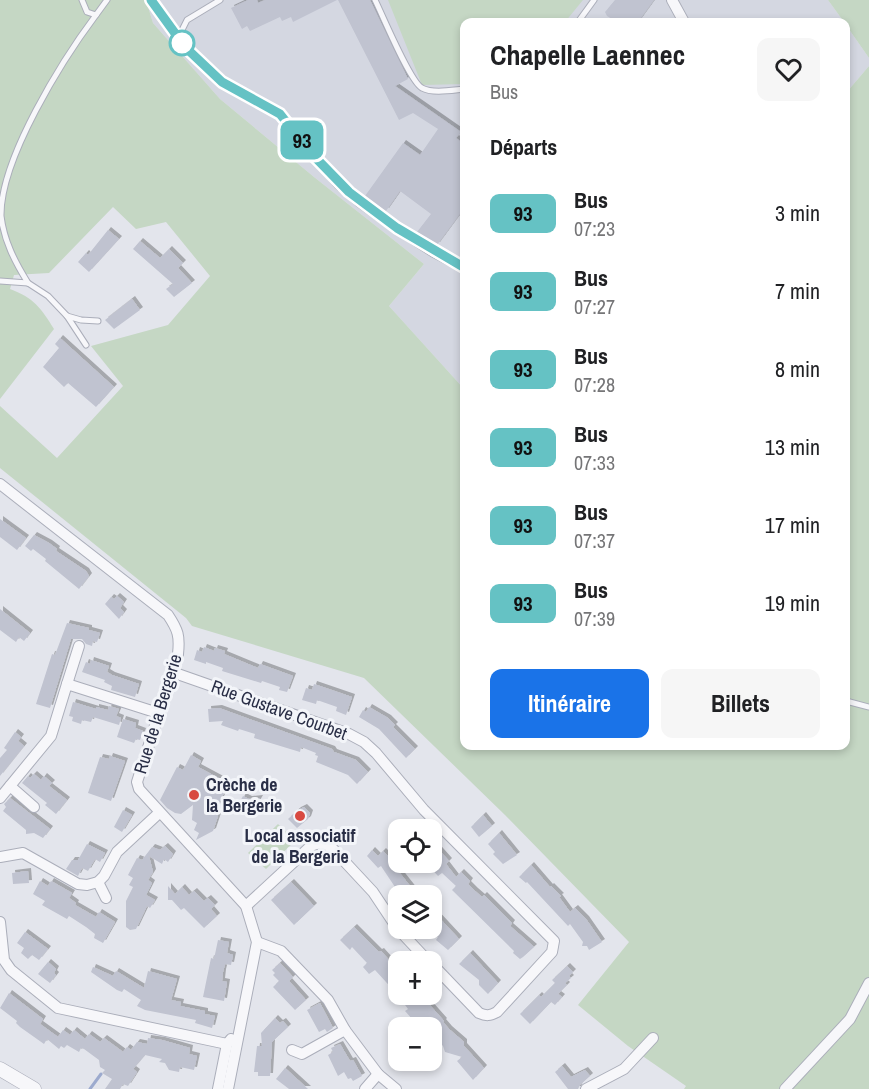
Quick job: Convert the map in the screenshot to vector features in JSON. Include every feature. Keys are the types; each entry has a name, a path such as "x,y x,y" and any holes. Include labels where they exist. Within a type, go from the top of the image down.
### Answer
{"street":[{"path":"151,0 185,47 222,82 280,114 332,176 359,201 434,252 460,265"},
{"path":"672,0 682,18"},
{"name":"Rue de la Bergerie","path":"0,484 168,615 176,626 179,639 177,654 137,782 139,789 159,813 246,906 258,942 228,1089"},
{"path":"0,798 51,736 79,646"},
{"name":"Rue Gustave Courbet","path":"172,672 348,734 363,742 376,753 424,810 554,941 552,952 492,1015 486,1016 479,1012 442,974"},
{"path":"67,684 158,713"},
{"path":"10,786 34,807"},
{"path":"0,857 23,853 78,884 87,885 98,882 104,876 117,852 159,813"},
{"name":"Rue Gustave Courbet","path":"246,906 311,846 319,843 326,844 373,892 397,928 419,951"},
{"path":"98,882 106,898"},
{"path":"0,922 4,960 11,970 58,1008 227,1044"},
{"path":"258,942 281,951 328,1000 345,1030 378,1074 396,1089"},
{"path":"785,1089 850,1020 869,983"},
{"name":"Rue de la Bergerie","path":"218,1089 227,1044 242,1021"},
{"path":"292,1050 302,1054 345,1030"},
{"path":"586,1089 624,1069 653,1038"},
{"path":"0,1069 34,1089"},
{"path":"365,1089 378,1074"}],"lane":[{"path":"82,0 87,12 96,15"},
{"path":"28,283 6,241 1,213 4,180 17,146 44,92 68,52 107,0"},
{"path":"178,38 187,20 220,0"},
{"path":"375,0 412,75 421,88 431,91 460,89"},
{"path":"581,18 594,0"},
{"path":"0,281 28,283 48,296 67,316 86,345"},
{"path":"67,316 81,321 98,321"},
{"path":"850,701 869,707"}],"shaded area":[{"path":"146,0 828,0 841,18 460,18 460,384 389,306 424,264 220,99 153,23"},
{"path":"850,31 869,58 869,66 850,88"}],"green space":[{"path":"0,0 146,0 153,23 220,99 424,264 389,306 460,384 460,750 850,750 850,88 869,66 869,1089 684,1089 686,1086 628,1046 578,1005 629,942 505,815 364,678 192,626 186,618 0,468 0,406 57,458 123,386 91,346 168,325 210,276 166,222 136,229 113,207 49,273 14,275 10,289 36,304 54,329 0,399"},
{"path":"388,0 583,0 568,18 460,18 460,84 422,85"},
{"path":"828,0 869,0 869,58 850,31 850,18 841,18"},
{"path":"278,824 295,841 266,869 248,853"}],"building":[{"path":"248,0 257,0 258,3 265,0 337,0 293,22 291,17 282,21 280,17 250,31 247,26 242,29 231,8"},
{"path":"338,0 370,0 408,79 395,86 460,131 456,138 460,141 460,214 437,245 417,232 431,214 400,191 386,211 365,196 403,143 420,155 438,129 413,113 399,120"},
{"path":"615,0 654,0 641,18 610,18 605,12"},
{"path":"108,230 119,239 89,272 78,262 86,253 88,255"},
{"path":"140,241 160,258 169,249 183,263 178,268 192,283 174,297 166,289 173,284 133,249"},
{"path":"132,299 140,310 114,329 105,320"},
{"path":"60,338 114,387 96,407 68,383 64,387 43,367 59,348 55,344"},
{"path":"0,519 26,538 17,550 0,537"},
{"path":"34,535 49,543 57,549 56,551 86,571 89,576 79,589 45,561 46,559 25,546"},
{"path":"117,596 124,602 120,608 124,612 119,619 105,604 111,597 114,599"},
{"path":"0,609 30,633 24,641 19,637 16,642 0,630"},
{"path":"67,623 100,633 97,642 93,641 92,646 86,644 82,639 71,639 50,708 36,704 52,654 55,655"},
{"path":"204,647 214,651 215,648 225,651 224,654 258,668 260,664 293,676 287,692 279,690 280,687 222,671 223,668 194,660 197,650 202,652"},
{"path":"91,660 109,666 107,672 112,675 139,684 135,697 111,690 112,686 104,682 105,680 82,672 86,662 90,664"},
{"path":"314,684 352,697 346,715 336,711 337,707 317,700 316,704 302,700 306,688 312,690"},
{"path":"73,702 96,709 96,707 108,710 109,706 119,709 116,716 121,718 119,725 93,717 91,722 82,720 81,724 72,721 73,717 69,716"},
{"path":"369,707 388,718 395,725 393,727 415,749 406,758 379,729 359,717 363,710 366,712"},
{"path":"219,708 332,749 334,752 356,760 368,772 357,784 348,775 316,762 318,756 315,755 316,753 301,747 300,752 254,738 255,734 221,725 223,721 209,722 208,709"},
{"path":"123,719 136,723 135,728 143,731 140,740 136,739 134,743 117,737"},
{"path":"15,732 21,737 18,741 24,746 0,776 0,758 7,750 4,748"},
{"name":"Crèche de la Bergerie","path":"191,755 201,761 198,767 226,782 227,787 214,813 218,816 213,831 196,840 199,833 194,830 197,823 192,820 193,805 181,814 167,808 160,800 177,767 183,770"},
{"path":"110,756 125,761 111,801 88,793 100,757 109,759"},
{"path":"34,774 41,780 44,776 52,783 49,786 67,800 56,814 45,805 47,803 22,783 28,776 30,778"},
{"path":"243,796 249,799 260,798 253,810 247,813 237,807"},
{"path":"10,798 50,829 43,838 34,833 26,834 26,830 3,811 6,807 4,804"},
{"name":"Local associatif de la Bergerie","path":"304,807 310,813 308,819 297,828 288,819"},
{"path":"123,810 132,815 122,832 114,827"},
{"path":"483,815 492,826 479,837 471,827"},
{"path":"499,833 517,855 503,864 493,854 495,852 488,844"},
{"path":"87,844 105,853 100,862 95,859 88,871 82,868 78,876 66,869 72,860 78,860"},
{"path":"165,846 173,854 168,862 164,859 162,864 149,856 153,872 148,880 152,883 146,895 155,900 150,908 147,906 136,929 130,930 126,927 126,901 133,887 129,885 133,878 128,875 137,858 142,860 152,847 160,850"},
{"path":"372,850 378,856 383,851 388,856 388,873 400,873 409,885 394,885 381,866 378,868 367,856"},
{"path":"442,853 449,861 446,864 456,877 461,872 470,881 468,884 482,897 484,895 512,923 510,926 534,947 520,959 452,890 456,886 442,873"},
{"path":"531,865 561,896 559,897 570,912 575,908 586,919 602,942 589,950 587,946 582,946 583,942 570,924 568,926 527,882 519,877"},
{"path":"28,871 29,883 13,884 12,873"},
{"path":"40,881 48,886 51,881 72,893 69,898 76,903 75,905 96,917 99,912 115,922 103,943 94,938 95,934 69,916 67,919 42,905 45,901 33,894"},
{"path":"291,882 314,906 294,925 271,900"},
{"path":"168,886 175,894 182,887 189,895 194,891 204,901 208,898 215,905 211,909 217,916 204,928 184,908 181,910 172,900 168,900"},
{"path":"442,921 459,939 448,950 436,940 442,939"},
{"path":"354,927 379,952 381,951 388,959 388,984 375,970 369,974 363,967 367,963 352,947 350,950 340,940"},
{"path":"25,932 48,949 39,960 32,955 28,959 21,953 24,948 17,943"},
{"path":"218,940 229,942 227,953 233,955 231,965 225,964 223,972 222,981 227,982 224,1001 203,997 211,958 214,959"},
{"path":"470,953 498,983 488,994 479,985 479,980 459,964"},
{"path":"48,962 56,969 54,973 56,975 50,983 38,974"},
{"path":"280,963 293,977 289,981 306,1000 295,1010 273,987 279,981 273,975 275,973 272,970"},
{"path":"567,966 573,972 569,976 571,978 565,983 567,985 558,994 562,997 555,1005 551,1002 530,1024 520,1014 555,983 552,980"},
{"path":"93,967 113,976 116,971 144,988 148,971 177,979 171,1000 181,1002 180,1006 205,1011 205,1014 215,1016 212,1028 195,1023 196,1020 145,1010 137,1006 141,1000 124,989 122,992 117,990 91,972"},
{"path":"9,993 43,1019 40,1024 58,1037 63,1030 70,1035 74,1030 85,1039 89,1034 100,1042 104,1038 123,1052 127,1047 131,1050 137,1042 147,1044 148,1038 162,1040 190,1048 189,1054 197,1056 194,1070 180,1067 179,1072 169,1070 165,1063 159,1062 162,1059 145,1055 133,1069 137,1072 128,1086 123,1084 120,1089 105,1089 112,1079 102,1073 105,1070 100,1067 99,1060 81,1048 79,1052 67,1045 59,1049 47,1039 44,1044 20,1027 17,1021 0,1008"},
{"path":"320,1003 333,1028 327,1032 325,1029 319,1032 307,1010"},
{"path":"405,1005 430,1005 440,1017 410,1017 405,1011 408,1009"},
{"path":"275,1018 280,1023 283,1021 288,1027 272,1042 270,1076 258,1076 258,1072 254,1072 257,1046 262,1046 261,1033"},
{"path":"442,1019 484,1068 473,1080 457,1061 462,1057 445,1052"},
{"path":"340,1044 362,1076 353,1081 351,1078 348,1079 344,1072 338,1076 328,1055 333,1052 331,1048"},
{"path":"562,1066 571,1077 585,1070 590,1076 578,1089 568,1089 555,1072"},
{"path":"285,1068 308,1089 289,1089 276,1079"}],"waterway":[{"path":"90,1089 101,1074"}],"bus line":[{"name":"93","path":"151,0 185,47 222,82 280,114 339,184 397,228 434,252 460,264"}],"place":[{"name":"Crèche de la Bergerie","path":"194,795"},
{"name":"Local associatif de la Bergerie","path":"300,816"}]}
